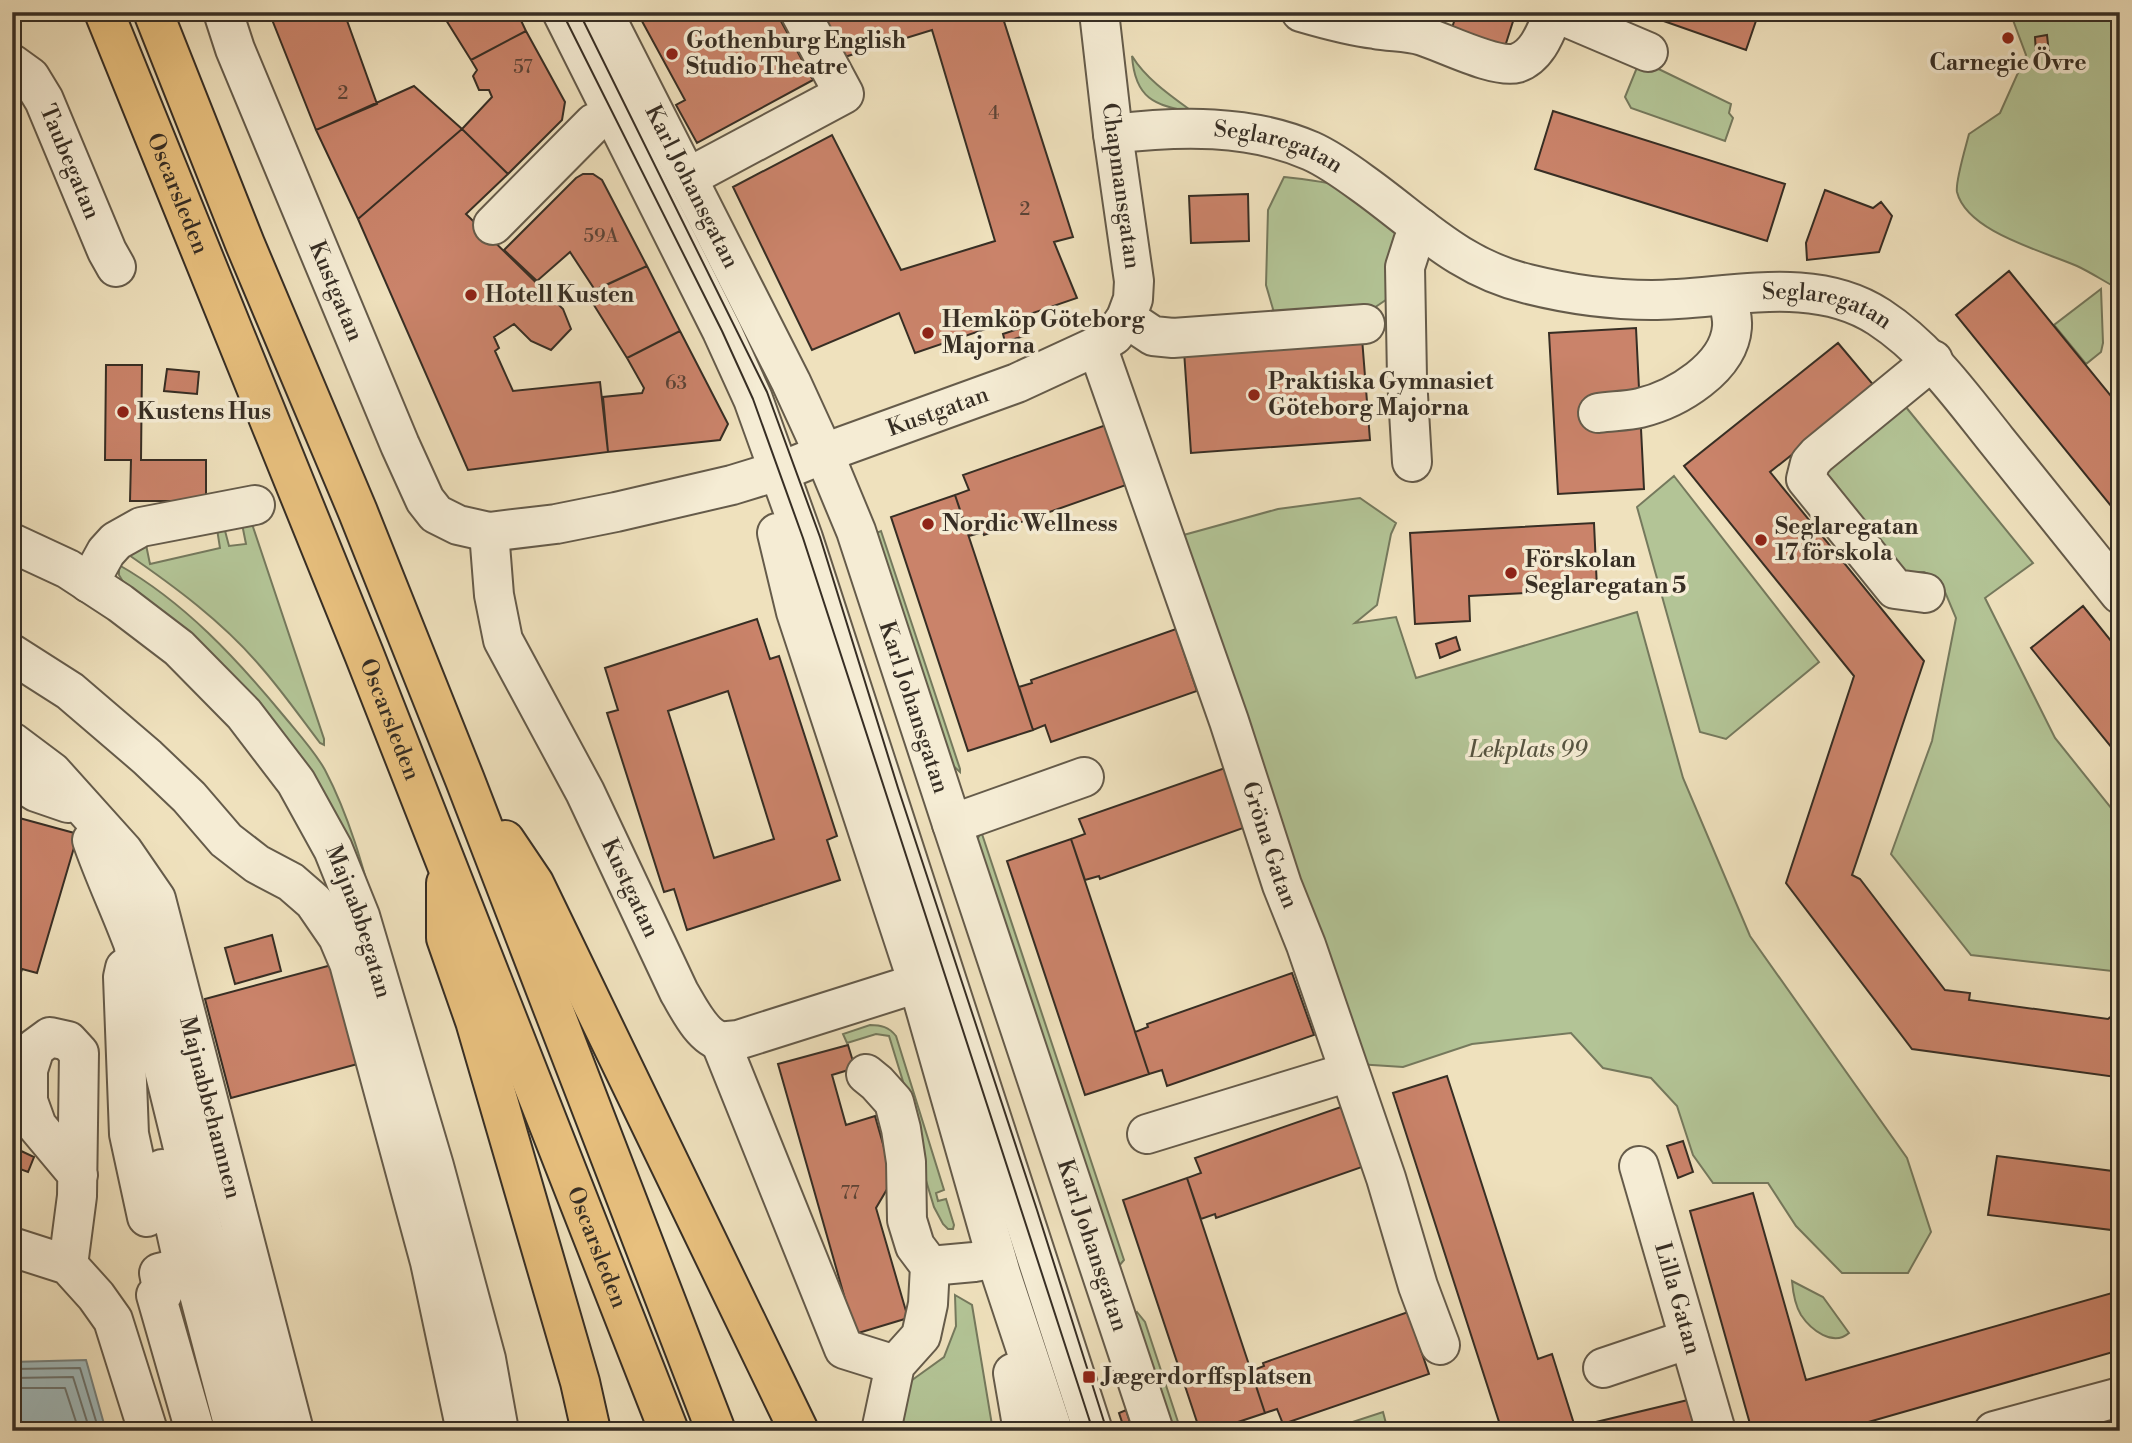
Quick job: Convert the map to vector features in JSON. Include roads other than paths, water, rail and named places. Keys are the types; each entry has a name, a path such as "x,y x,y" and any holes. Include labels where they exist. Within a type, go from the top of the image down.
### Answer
{"highway":[{"name":"Oscarsleden","path":"104,12 447,863 669,1431"},
{"name":"Oscarsleden","path":"153,12 244,244 358,512 465,780 716,1431"},
{"path":"465,780 534,883 799,1431"},
{"path":"447,863 446,938 475,1021 580,1382 591,1431"}],"street":[{"path":"204,12 235,49"},
{"name":"Kustgatan","path":"223,12 235,49 425,500 436,514 458,525 489,532 556,524 617,512 789,467 1017,383 1097,346"},
{"name":"Karl Johansgatan","path":"534,12 690,312 732,405 789,467 856,531 1154,1431"},
{"path":"562,12 789,467 820,537 898,788 1107,1431"},
{"path":"579,12 767,392 1093,1431"},
{"name":"Karl Johansgatan","path":"603,12 791,382 789,467 777,534 796,612 918,983 998,1266 1053,1431"},
{"path":"687,178 844,94 800,12"},
{"name":"Chapmansgatan","path":"1099,12 1133,281 1133,299 1126,318"},
{"path":"1301,12 1364,27 1420,35 1496,62 1513,64 1527,59 1534,51 1554,12 1648,52"},
{"name":"Taubegatan","path":"12,64 30,76 44,100 116,267"},
{"path":"493,225 594,123"},
{"name":"Seglaregatan","path":"1113,134 1148,130 1226,129 1273,138 1313,152 1361,182 1436,241 1471,263 1524,283 1583,295 1652,300 1796,292 1838,299 1877,316 1933,360 2120,594"},
{"path":"1412,462 1405,267 1421,228"},
{"path":"1598,413 1641,408 1678,393 1706,375 1727,350 1732,326 1727,295"},
{"path":"1097,346 1114,335 1126,318 1153,336 1173,338 1365,324"},
{"name":"Gröna Gatan","path":"1097,346 1229,722 1282,885 1306,945 1385,1178 1418,1286 1440,1345"},
{"path":"1925,593 1895,589 1806,479 1810,463 1816,455 1933,360"},
{"path":"89,583 106,552 116,541 141,527 255,505"},
{"name":"Kustgatan","path":"489,532 494,595 503,640 584,792 679,992 696,1021 720,1041"},
{"name":"Majnabbegatan","path":"12,543 68,569 120,603 179,648 244,714 296,782 333,849 360,916 434,1166 486,1359 499,1431"},
{"path":"12,654 70,691 147,757 189,797 226,840 257,864 291,882 314,902 338,937 352,976 430,1262 466,1431"},
{"path":"12,742 52,772 86,826"},
{"path":"12,764 86,826"},
{"path":"12,777 86,826"},
{"path":"952,824 1084,777"},
{"name":"Majnabbehamnen","path":"12,803 86,826 123,851 156,899 294,1431"},
{"name":"Majnabbehamnen","path":"86,826 104,875 120,907 130,951 183,1262 207,1431"},
{"name":"Majnabbehamnen","path":"130,951 123,977 129,1134 183,1262 249,1431"},
{"path":"895,1365 844,1349 720,1041 738,1040 918,983"},
{"path":"68,1265 77,1196 78,1175 79,1053 68,1041 50,1037 35,1048 28,1070 28,1101 22,1123 37,1126 78,1175"},
{"path":"1147,1134 1349,1072"},
{"path":"866,1074 894,1102 904,1151 907,1220 915,1246 930,1266 928,1304 921,1336 895,1365 881,1431"},
{"name":"Lilla Gatan","path":"1639,1166 1716,1431"},
{"path":"12,1247 68,1265 96,1296 113,1321 148,1431"},
{"name":"Majnabbehamnen","path":"195,1431 156,1294 163,1293 183,1262 217,1248 266,1431"},
{"name":"Majnabbehamnen","path":"183,1262 220,1431"},
{"name":"Majnabbehamnen","path":"183,1262 235,1431"},
{"path":"930,1266 998,1266"},
{"name":"Karl Johansgatan","path":"998,1266 1005,1335 1023,1431"},
{"path":"1603,1368 1689,1339"},
{"path":"1994,1431 2033,1426 2120,1396"}],"water":[{"path":"86,1360 106,1431 12,1431 12,1362"}],"tram line":[{"path":"562,12 722,331 753,399 803,538 1093,1431"},
{"path":"579,12 767,392 820,537 898,788 1107,1431"}],"place":[{"name":"Carnegie Övre","path":"2008,38"},
{"name":"Gothenburg English Studio Theatre","path":"672,54"},
{"name":"Hotell Kusten","path":"471,295"},
{"name":"Hemköp Göteborg Majorna","path":"928,333"},
{"name":"Praktiska Gymnasiet Göteborg Majorna","path":"1254,395"},
{"name":"Kustens Hus","path":"123,412"},
{"name":"Nordic Wellness","path":"928,524"},
{"name":"Seglaregatan 17 förskola","path":"1761,540"},
{"name":"Förskolan Seglaregatan 5","path":"1511,573"},
{"name":"Jægerdorffsplatsen","path":"1089,1377"}],"park label":[{"name":"Lekplats 99","path":"1528,750"}]}
